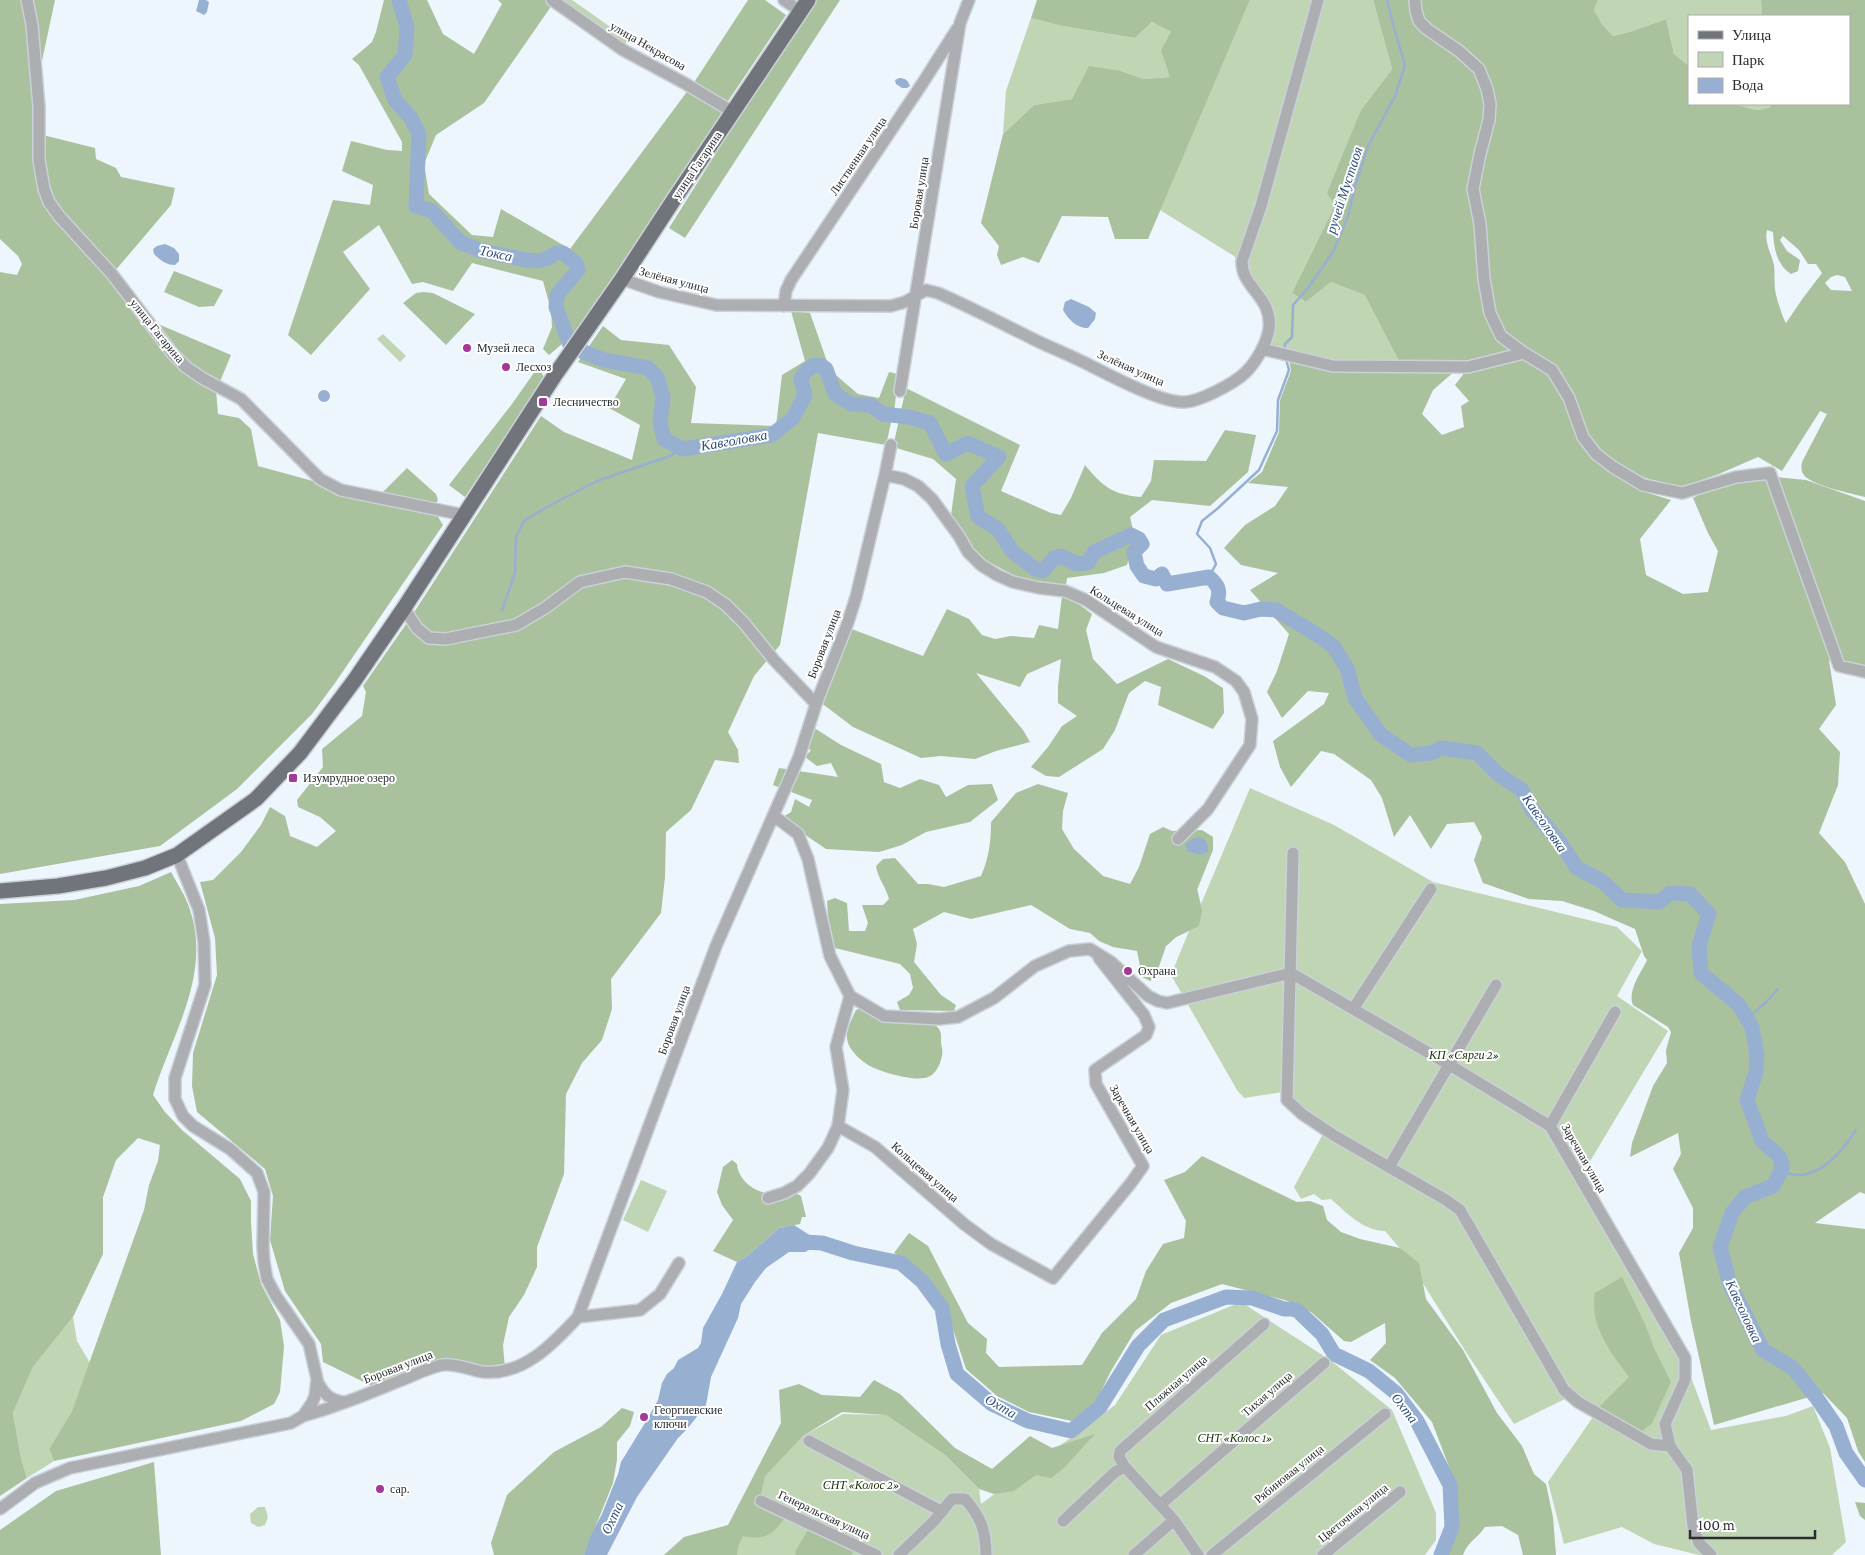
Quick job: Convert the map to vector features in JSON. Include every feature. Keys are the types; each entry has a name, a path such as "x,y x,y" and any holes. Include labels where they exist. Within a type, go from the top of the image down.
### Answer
{"main road":[{"name":"улица Гагарина","path":"0,891 58,886 106,878 145,868 177,855 256,799 300,753 354,681 404,608 569,355 622,279 804,5"}],"street":[{"name":"улица Гагарина","path":"27,0 32,25 39,107 39,160 44,189 49,202 59,216 112,274 172,354 202,378 241,399 320,479 329,485 341,490 464,515"},
{"name":"улица Некрасова","path":"552,0 623,50 733,112"},
{"path":"784,0 804,5"},
{"name":"Боровая улица","path":"900,391 960,23 969,0"},
{"name":"Зелёная улица","path":"622,279 659,292 716,305 892,306 905,302 926,290 938,292 1108,374 1170,400 1184,402 1203,398 1246,372 1262,349 1268,331 1270,315 1262,299 1244,276 1242,261 1261,206 1318,0"},
{"path":"1415,0 1416,11 1420,21 1427,29 1479,69 1487,89 1490,104 1489,120 1473,189 1480,224 1484,279 1490,313 1501,336 1552,370 1569,398 1583,437 1596,454 1643,485 1682,493 1736,477 1770,473 1839,666 1865,672"},
{"name":"Лиственная улица","path":"784,306 786,291 791,280 922,84 960,23"},
{"path":"1262,349 1333,366 1468,367 1524,353"},
{"name":"Боровая улица","path":"0,1509 35,1483 70,1468 291,1423 303,1416 335,1407 442,1365 485,1372 504,1371 529,1362 562,1334 578,1317 716,946 799,757 816,704 856,597 886,475 891,445"},
{"name":"Кольцевая улица","path":"886,475 904,479 918,486 932,499 959,536 968,552 981,565 997,575 1013,582 1065,591 1086,600 1156,647 1215,666 1236,681 1244,692 1252,719 1250,745 1208,808 1178,839"},
{"path":"404,608 418,628 429,638 446,639 516,625 545,608 580,582 625,572 671,579 706,592 726,606 744,623 774,660 816,704"},
{"path":"774,816 798,834 808,859 830,956 850,996 884,1016 939,1019 958,1017 994,998 1035,966 1069,952 1090,949 1112,962 1148,996 1167,1003 1291,973"},
{"path":"1293,852 1287,1100 1302,1114 1460,1210 1564,1390 1578,1402 1651,1444 1670,1446 1687,1470 1693,1526 1699,1543 1711,1555"},
{"path":"177,855 199,910 204,942 205,985 175,1078 175,1099 183,1116 193,1126 230,1149 257,1173 264,1192 263,1247 267,1279 276,1296 309,1344 317,1379 326,1395 338,1401 346,1402"},
{"path":"1353,1008 1431,889"},
{"name":"Заречная улица","path":"991,1244 1053,1278 1131,1183 1142,1166 1096,1084 1095,1070 1146,1035 1149,1030 1148,1024 1144,1015 1090,949"},
{"name":"Заречная улица","path":"1291,973 1448,1064 1550,1126 1685,1358 1686,1380 1665,1424 1670,1446"},
{"path":"1388,1167 1496,985"},
{"path":"768,1198 784,1194 797,1186 828,1148 838,1126 843,1090 836,1047 850,996"},
{"path":"1550,1126 1615,1012"},
{"name":"Кольцевая улица","path":"838,1126 876,1147 964,1224 991,1244"},
{"path":"578,1317 640,1310 660,1294 679,1263"},
{"name":"Пляжная улица","path":"1125,1467 1119,1457 1120,1451 1264,1324"},
{"name":"Тихая улица","path":"1160,1505 1324,1363"},
{"path":"303,1416 315,1396 317,1379"},
{"name":"Рябиновая улица","path":"1212,1555 1385,1414"},
{"path":"809,1441 941,1511"},
{"path":"1063,1521 1115,1472 1125,1467 1174,1520 1198,1555"},
{"name":"Цветочная улица","path":"1323,1555 1400,1492"},
{"path":"899,1555 935,1520 952,1499 965,1499 976,1512 986,1537 986,1555"},
{"name":"Генеральская улица","path":"761,1501 876,1555"},
{"path":"1134,1555 1174,1520"}],"green space":[{"path":"0,0 22,0 27,26 34,107 37,177 97,261 171,355 216,390 218,414 239,418 251,429 258,466 437,515 443,525 312,714 237,789 160,846 0,874 0,272 17,275 22,264 18,256 0,239"},
{"path":"33,0 55,0 40,70"},
{"path":"384,0 427,0 443,34 474,54 502,4 498,0 545,0 552,5 484,103 436,135 424,164 429,194 472,235 493,237 501,209 570,249 689,89 724,110 617,273 574,334 549,355 543,349 552,327 551,310 543,281 472,263 453,291 423,282 412,284 379,225 343,252 370,289 311,355 288,335 333,200 370,205 373,185 342,171 351,141 387,150 402,151 402,142 359,65 352,59 372,42"},
{"path":"560,0 572,0 629,40 625,45"},
{"path":"748,0 765,0 786,15 726,104 693,84"},
{"path":"817,0 840,0 685,238 669,228 740,115"},
{"path":"1037,0 1250,0 1148,239 1115,239 1108,217 1062,216 1039,263 1023,257 1001,265 997,255 999,246 981,223 1003,134 1034,105 1072,99 1089,66 1121,71 1144,79 1170,77 1161,50 1171,32 1152,22 1135,38 1062,26 1031,18"},
{"path":"1250,0 1373,0 1392,69 1361,110 1335,205 1292,293 1306,302 1331,282 1366,295 1400,363 1335,361 1269,346 1274,315 1264,291 1234,256 1160,210"},
{"path":"1373,0 1598,0 1594,10 1602,24 1613,36 1666,19 1674,54 1688,65 1688,105 1734,105 1758,110 1771,105 1850,105 1850,15 1762,15 1761,0 1865,0 1865,497 1819,484 1803,474 1802,462 1827,414 1820,411 1782,471 1758,457 1682,487 1645,478 1612,462 1584,438 1592,459 1642,491 1671,500 1640,539 1646,575 1683,594 1708,592 1718,551 1693,498 1726,482 1776,477 1806,480 1865,501 1865,669 1829,660 1836,705 1819,729 1840,752 1838,785 1819,833 1845,862 1865,904 1865,1194 1860,1192 1815,1223 1865,1229 1865,1462 1858,1451 1847,1418 1823,1393 1714,1425 1691,1321 1679,1253 1693,1228 1693,1208 1673,1169 1681,1154 1678,1133 1630,1157 1632,1143 1653,1086 1667,1063 1666,1050 1671,1032 1668,1027 1633,1005 1633,988 1647,960 1635,929 1594,911 1562,901 1529,899 1483,883 1474,860 1482,837 1474,822 1447,824 1431,849 1410,815 1394,837 1382,798 1371,780 1334,754 1321,751 1291,787 1280,767 1273,741 1324,704 1329,693 1308,691 1282,718 1267,692 1277,671 1289,634 1250,590 1278,573 1241,565 1224,548 1245,525 1275,506 1288,487 1248,483 1262,472 1279,432 1280,400 1291,371 1289,359 1332,370 1354,372 1455,371 1433,390 1422,414 1442,435 1464,427 1461,406 1469,401 1455,385 1468,368 1524,353 1468,366 1400,363 1365,295 1331,282 1306,302 1292,293 1335,205 1327,193 1361,110 1392,69","holes":["1767,230 1773,232 1775,250 1779,261 1786,270 1791,274 1798,271 1800,260 1787,251 1780,240 1783,236 1799,250 1808,264 1816,264 1822,273 1786,323 1776,292 1774,265 1767,243","1837,275 1845,277 1852,291 1831,290 1825,283 1831,277"]},
{"path":"1598,0 1761,0 1762,15 1688,15 1688,65 1674,54 1666,19 1613,36 1602,24 1594,10"},
{"path":"1031,18 1062,26 1135,38 1152,22 1171,32 1170,77 1144,79 1121,71 1072,99 1034,105 1003,134 1006,91"},
{"path":"1734,105 1771,105 1765,109 1755,110"},
{"path":"43,135 95,148 96,159 116,168 121,177 175,188 171,205 114,272 61,213 47,188"},
{"path":"174,271 223,290 214,306 199,307 164,292"},
{"path":"416,293 433,293 475,314 446,345 403,303"},
{"path":"791,311 810,313 830,370 858,394 879,398 889,372 898,374 895,405 886,445 818,433 780,645 754,676 728,732 738,750 739,763 715,760 691,810 666,832 665,877 661,913 611,979 612,1009 602,1040 582,1063 566,1094 564,1174 537,1247 537,1267 524,1295 509,1317 503,1345 505,1369 475,1370 449,1360 376,1388 323,1362 321,1344 285,1291 270,1240 273,1196 265,1169 197,1112 192,1086 193,1053 217,975 215,938 200,882 213,880 241,852 261,825 270,807 285,816 290,836 317,847 336,831 320,817 298,807 297,800 323,767 322,749 362,716 366,692 363,686 411,617 541,416 564,432 632,460 640,425 609,408 626,379 578,362 603,326 621,340 669,345 696,387 691,423 776,426 782,375 805,361"},
{"path":"151,321 231,355 219,384 187,365"},
{"path":"383,334 406,356 400,362 377,339"},
{"path":"538,367 544,377 465,497 449,485 512,404"},
{"path":"906,388 1020,445 1001,491 1051,513 1061,515 1071,498 1085,465 1097,479 1115,492 1141,497 1151,481 1154,460 1206,461 1225,430 1256,435 1248,472 1210,506 1152,500 1130,517 1136,542 1131,548 1127,565 1104,573 1067,578 1066,585 1040,582 1015,576 985,560 972,548 951,515 956,479 933,459 893,447"},
{"path":"407,468 436,494 437,502 427,506 380,495"},
{"path":"1062,596 1076,602 1092,614 1086,630 1093,659 1117,684 1168,659 1204,676 1223,688 1224,713 1213,729 1158,705 1161,687 1145,681 1129,693 1115,730 1103,749 1059,777 1046,776 1031,767 1062,726 1077,716 1058,703 1061,659 1027,674 1020,687 976,673 1023,730 1030,742 975,759 941,756 921,758 853,727 820,702 849,628 923,656 947,609 969,619 982,635 995,639 1011,636 1034,638 1039,625 1058,629"},
{"path":"808,724 841,745 881,764 884,782 900,788 920,779 939,785 946,797 968,785 992,784 998,800 970,822 926,832 902,845 879,852 826,849 792,826 783,817 791,812 795,799 809,807 812,800 773,785 779,768 838,777 831,763 817,766 805,757 811,750 801,745"},
{"path":"1038,784 1068,793 1063,811 1062,829 1074,849 1103,876 1130,884 1139,867 1150,834 1163,827 1172,831 1202,830 1213,837 1213,850 1197,890 1202,911 1199,926 1176,937 1166,946 1155,978 1150,981 1142,977 1137,951 1113,947 1099,941 1090,933 1070,929 1031,905 971,919 944,912 913,929 917,944 914,962 941,995 956,1005 954,1011 900,1010 897,1002 909,995 913,988 910,974 900,964 835,948 828,916 827,901 835,898 847,903 849,931 865,931 868,923 862,905 883,905 889,899 876,866 883,859 895,858 918,884 944,887 981,876 989,849 991,822 1016,793"},
{"name":"КП «Сярги 2»","path":"1250,788 1334,825 1433,882 1617,927 1642,951 1617,996 1668,1031 1577,1183 1689,1372 1711,1430 1786,1416 1813,1406 1830,1448 1846,1542 1832,1555 1699,1555 1654,1544 1622,1527 1564,1544 1548,1482 1593,1417 1565,1399 1514,1424 1404,1253 1385,1231 1369,1228 1362,1224 1331,1199 1322,1200 1314,1194 1301,1199 1294,1187 1323,1134 1283,1092 1244,1098 1237,1090 1171,975 1189,931 1176,937 1166,946 1194,877 1201,904"},
{"path":"171,872 189,907 195,932 196,956 193,980 187,1003 153,1095 165,1112 182,1130 240,1179 251,1201 253,1254 261,1284 280,1320 284,1346 280,1392 274,1404 241,1421 54,1461 49,1449 72,1411 144,1210 149,1185 158,1161 160,1145 138,1138 116,1160 103,1197 103,1254 73,1317 33,1367 13,1413 21,1458 27,1478 0,1496 0,904 74,900 139,886"},
{"path":"859,1009 934,1024 941,1032 942,1052 942,1057 936,1071 928,1077 908,1078 877,1069 861,1060 852,1050 847,1039 851,1021 856,1010"},
{"path":"1202,1156 1297,1202 1310,1201 1323,1206 1327,1220 1341,1232 1360,1239 1400,1248 1419,1263 1426,1299 1463,1350 1497,1413 1522,1446 1534,1474 1546,1484 1553,1517 1556,1555 1523,1555 1518,1535 1502,1526 1485,1527 1467,1546 1463,1555 1448,1555 1459,1529 1454,1480 1432,1422 1395,1378 1370,1360 1386,1343 1385,1323 1351,1342 1344,1341 1311,1312 1288,1301 1222,1284 1171,1303 1135,1331 1111,1371 1095,1404 1072,1421 1029,1412 997,1396 966,1369 945,1305 928,1280 894,1253 909,1233 928,1246 968,1323 987,1339 986,1353 999,1367 1082,1365 1102,1333 1136,1299 1146,1271 1163,1244 1184,1238 1186,1221 1164,1180 1185,1172"},
{"path":"732,1160 737,1164 740,1174 746,1183 755,1189 771,1194 786,1191 801,1196 806,1217 802,1217 800,1224 779,1228 747,1256 737,1262 713,1251 733,1220 722,1205 717,1192 723,1167"},
{"path":"641,1180 667,1191 648,1232 623,1220"},
{"path":"1622,1277 1671,1382 1652,1423 1641,1432 1598,1408 1629,1377 1603,1338 1595,1316 1594,1305 1595,1293"},
{"name":"СНТ «Колос 1»","path":"1241,1302 1330,1360 1392,1410 1436,1513 1436,1540 1425,1555 714,1555 761,1495 764,1476 803,1436 843,1414 886,1415 945,1455 979,1489 981,1504 1115,1405 1161,1335"},
{"path":"73,1317 77,1341 90,1363 72,1411 49,1449 54,1461 27,1478 21,1458 13,1413 33,1367"},
{"path":"874,1380 900,1394 955,1448 992,1469 1030,1436 1052,1448 1095,1434 1064,1468 1051,1478 1036,1475 1014,1491 994,1494 979,1489 945,1455 886,1415 842,1412 803,1436 765,1476 758,1503 786,1516 773,1532 758,1538 743,1536 737,1555 664,1555 684,1537 728,1525 781,1423 779,1390 799,1384 822,1395 860,1397"},
{"path":"622,1408 634,1412 630,1426 617,1442 617,1460 613,1483 584,1555 494,1555 491,1543 507,1495 554,1452 601,1427"},
{"path":"154,1462 161,1555 0,1555 0,1530 56,1491"},
{"path":"1855,1502 1865,1503 1865,1520 1860,1516"},
{"path":"258,1507 265,1507 268,1517 265,1525 258,1527 251,1523 250,1514"},
{"path":"809,1528 856,1549 851,1555 796,1555 795,1552"}],"water":[{"path":"199,0 209,2 207,12 204,15 196,11"},
{"path":"899,78 906,80 910,86 902,88 896,84 895,80"},
{"path":"165,244 174,248 179,254 179,261 175,265 163,262 154,254 153,249"},
{"path":"1071,299 1089,307 1096,313 1095,319 1088,328 1080,327 1073,323 1063,310 1065,302"},
{"path":"326,390 329,391 329,401 322,402 319,401 318,394 319,391"},
{"path":"1196,837 1206,841 1208,852 1200,855 1187,851 1185,844"},
{"path":"794,1225 822,1243 805,1252 789,1252 766,1268 755,1282 741,1304 738,1318 711,1377 706,1405 678,1438 637,1497 607,1555 584,1555 618,1474 621,1462 658,1400 662,1383 678,1360 698,1348 701,1343 703,1328 737,1262 747,1256 779,1228"}],"waterway":[{"name":"Кавголовка","path":"399,0 407,27 405,55 387,77 395,100 411,118 419,134 416,206 432,211 460,242 479,250 539,261 556,253 563,253 576,263 578,270 557,295 556,307 570,345 604,360 648,368 657,377 663,397 660,422 664,439 683,449 772,435 793,418 805,395 801,379 806,371 814,365 822,366 826,369 835,394 851,404 870,405 883,414 909,417 930,423 946,454 968,443 999,457 972,486 978,517 998,529 1012,551 1035,569 1043,571 1054,558 1061,556 1077,564 1088,563 1094,552 1131,535 1139,539 1142,544 1134,552 1137,566 1144,576 1156,579 1162,574 1167,584 1209,577 1218,588 1217,602 1223,608 1244,613 1261,609 1276,610 1334,647 1347,668 1355,698 1381,735 1411,755 1431,753 1441,748 1477,753 1498,774 1522,790 1532,810 1559,841 1577,868 1602,881 1622,900 1659,902 1670,893 1690,894 1709,914 1699,946 1701,973 1739,1005 1752,1027 1757,1055 1756,1072 1747,1100 1762,1141 1779,1156 1782,1163 1781,1171 1773,1186 1745,1197 1732,1213 1720,1247 1730,1285 1763,1350 1793,1368 1816,1397 1836,1426 1846,1453 1865,1480"},
{"name":"ручей Мустаоя","path":"1284,351 1285,344 1292,337 1293,305 1308,288 1333,252 1348,216 1355,186 1368,146 1395,96 1405,66 1387,0"},
{"name":"ручей Мустаоя","path":"1209,577 1216,564 1210,548 1197,534 1202,521 1259,470 1277,431 1278,400 1289,370 1286,359"},
{"path":"502,610 515,573 516,537 524,521 597,481 670,456 683,449"},
{"path":"1748,1018 1778,989"},
{"path":"1781,1171 1793,1175 1804,1174 1825,1166 1850,1140 1856,1130"},
{"name":"Охта","path":"802,1242 822,1243 853,1253 901,1263 922,1281 942,1308 948,1344 957,1374 992,1404 1028,1421 1071,1431 1100,1407 1138,1346 1164,1320 1226,1297 1252,1298 1284,1309 1298,1311 1322,1334 1334,1354 1369,1371 1396,1393 1417,1421 1450,1485 1452,1527 1441,1555"}],"place":[{"name":"Музей леса","path":"467,348"},
{"name":"Лесхоз","path":"506,367"},
{"name":"Лесничество","path":"543,402"},
{"name":"Изумрудное озеро","path":"293,778"},
{"name":"Охрана","path":"1128,971"},
{"name":"Георгиевские ключи","path":"644,1417"},
{"name":"сар.","path":"380,1489"}],"water label":[{"name":"Токса","path":"496,253"}],"park label":[{"name":"СНТ «Колос 2»","path":"861,1485"}]}
